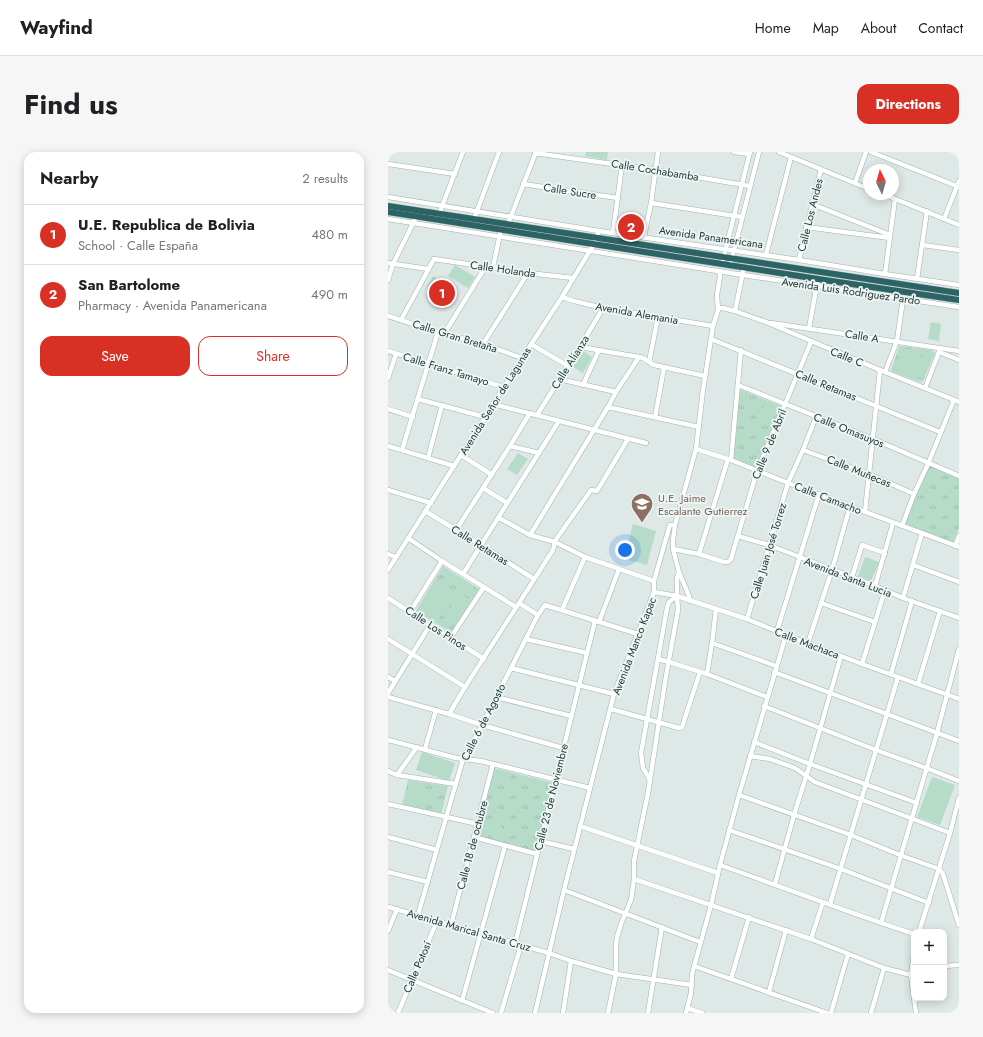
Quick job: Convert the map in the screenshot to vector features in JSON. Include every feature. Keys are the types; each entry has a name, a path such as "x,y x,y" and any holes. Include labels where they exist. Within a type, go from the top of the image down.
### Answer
{"highway":[{"name":"Avenida Panamericana","path":"388,206 508,224 595,241 723,260 732,258 959,293"},
{"name":"Avenida Panamericana","path":"388,212 415,220 500,233 595,241"},
{"name":"Avenida Panamericana","path":"723,260 730,265 744,268 959,300"}],"street":[{"path":"439,214 463,152"},
{"path":"474,219 499,152"},
{"path":"644,237 658,152"},
{"path":"723,260 749,153 734,152"},
{"path":"730,265 759,152"},
{"path":"779,152 863,186"},
{"path":"855,183 866,152"},
{"path":"871,152 958,187"},
{"path":"508,224 535,153"},
{"name":"Calle Cochabamba","path":"535,153 655,170 750,186"},
{"path":"766,255 791,157"},
{"path":"388,164 455,174"},
{"path":"613,233 622,166"},
{"name":"Calle Los Andes","path":"799,260 821,170"},
{"path":"944,218 958,187 959,181"},
{"name":"Calle Sucre","path":"523,184 618,198"},
{"name":"Avenida Panamericana","path":"388,197 599,231 959,285"},
{"path":"884,274 895,200"},
{"path":"897,200 959,225"},
{"path":"650,203 742,217"},
{"path":"812,204 890,236"},
{"path":"917,279 927,212"},
{"path":"388,219 415,220 391,263 388,280"},
{"path":"806,227 890,236"},
{"name":"Avenida Señor de Lagunas","path":"388,570 503,387 562,297 590,251 599,231"},
{"path":"493,267 500,233 590,251 743,275"},
{"path":"923,245 959,250"},
{"name":"Calle Holanda","path":"428,269 434,259 573,278"},
{"path":"391,263 428,269 401,320"},
{"path":"444,334 486,266"},
{"path":"718,310 723,308 735,311 744,268"},
{"name":"Avenida Manco Kapac","path":"535,1013 574,849 614,694 654,592 654,581 669,528 670,525 675,525 696,449 705,376 713,326 718,310 717,295 720,272 716,270"},
{"path":"483,344 528,273"},
{"name":"Avenida Luis Rodriguez Pardo","path":"743,275 959,307"},
{"path":"809,328 818,279"},
{"name":"Avenida Alemania","path":"562,297 603,308 713,326"},
{"path":"865,512 876,406 882,371 897,341 903,299"},
{"name":"Calle Alianza","path":"537,415 603,308"},
{"name":"Calle C","path":"735,311 766,322 956,401"},
{"name":"Calle Gran Bretaña","path":"388,316 444,334 483,344 522,358"},
{"path":"649,362 658,317"},
{"name":"Calle A","path":"766,322 897,341 939,350 959,351"},
{"path":"402,450 438,332"},
{"name":"Calle Retamas","path":"712,339 940,432"},
{"name":"Calle 9 de Abril","path":"673,549 700,554 724,562 728,562 730,560 757,471 811,342"},
{"path":"531,344 568,366"},
{"path":"580,347 639,357 654,365 664,368 705,376"},
{"path":"583,384 600,350"},
{"path":"700,554 730,460 741,350"},
{"path":"925,388 939,350 959,360"},
{"name":"Calle Franz Tamayo","path":"388,351 503,387"},
{"path":"388,378 396,354"},
{"path":"530,535 616,392 639,357"},
{"path":"655,417 664,368"},
{"path":"559,379 616,392"},
{"name":"Calle Omasuyos","path":"738,386 873,439 928,464 958,475"},
{"path":"418,399 485,417"},
{"path":"902,526 940,432 956,401"},
{"path":"493,404 646,443"},
{"path":"428,458 442,405"},
{"path":"608,407 699,427"},
{"path":"388,409 413,417"},
{"path":"456,530 530,413"},
{"name":"Calle Juan José Torrez","path":"747,619 788,483 816,417"},
{"path":"463,574 559,421"},
{"path":"449,714 534,579 554,550 557,538 591,490 598,491 628,438"},
{"path":"388,446 454,466"},
{"path":"510,446 539,454"},
{"name":"Calle Camacho","path":"696,449 730,460 957,547"},
{"name":"Calle Muñecas","path":"803,450 869,474 914,494"},
{"path":"461,455 492,475"},
{"path":"483,488 507,503"},
{"path":"388,490 431,503"},
{"path":"777,631 819,494"},
{"path":"808,643 832,570 850,506"},
{"name":"Calle Retamas","path":"425,511 534,579"},
{"path":"499,518 530,535 555,542 585,557 654,581"},
{"path":"875,586 893,523"},
{"path":"675,525 672,540 673,549 679,572 690,601"},
{"path":"903,598 922,533"},
{"name":"Avenida Santa Lucia","path":"738,536 769,545 903,598 959,618"},
{"path":"957,547 959,536"},
{"path":"408,538 484,587 538,615"},
{"path":"852,577 862,545 885,553"},
{"path":"388,554 396,557"},
{"path":"585,557 562,610 638,634"},
{"path":"410,612 442,561"},
{"path":"912,565 959,582"},
{"name":"Calle 23 de Noviembre","path":"515,944 587,653 597,622 619,569"},
{"path":"608,1013 616,974 616,941 631,900 634,879 634,861 650,782 678,610 676,596 677,578 679,572"},
{"path":"451,637 484,587"},
{"path":"862,664 885,590"},
{"name":"Calle Machaca","path":"654,592 676,596 747,619 862,664 959,699"},
{"path":"650,782 643,768 641,754 667,608 669,602 676,596"},
{"name":"Calle Los Pinos","path":"388,598 484,659"},
{"path":"891,674 912,601"},
{"path":"821,603 875,622"},
{"name":"Calle 6 de Agosto","path":"418,915 463,759 538,615 545,605 562,610"},
{"path":"706,674 716,609"},
{"path":"918,684 940,611"},
{"path":"388,693 430,625"},
{"path":"702,1013 686,1010 691,994 692,974 711,905 729,830 786,635"},
{"path":"388,639 465,687"},
{"path":"526,639 587,653"},
{"path":"712,642 776,666"},
{"path":"881,923 917,802 959,649"},
{"path":"775,884 841,656"},
{"path":"658,659 768,696"},
{"path":"511,668 614,694"},
{"path":"611,709 679,728 682,727 700,672"},
{"path":"774,672 959,741"},
{"path":"830,904 898,676"},
{"path":"388,677 395,681"},
{"path":"388,696 563,748"},
{"path":"496,697 571,716"},
{"path":"764,706 959,781"},
{"path":"425,749 436,710"},
{"path":"388,740 456,758 481,761 590,788"},
{"path":"754,742 810,764 917,802"},
{"path":"397,774 417,747"},
{"path":"750,756 770,759 795,768 815,782 950,833"},
{"name":"Calle 18 de octubre","path":"451,925 493,764"},
{"path":"389,773 456,784"},
{"path":"739,795 851,835 939,869 943,874 959,925"},
{"path":"920,929 950,833 959,798"},
{"path":"388,804 478,824"},
{"path":"580,826 718,873"},
{"path":"729,830 841,869 890,889 929,902"},
{"path":"388,837 437,850"},
{"path":"474,837 537,854"},
{"path":"540,841 574,849"},
{"path":"462,1000 505,846"},
{"path":"720,866 775,884 911,933"},
{"path":"388,872 428,882"},
{"path":"634,879 786,930 884,968 911,975"},
{"path":"564,890 700,942"},
{"path":"811,939 823,902"},
{"name":"Avenida Marical Santa Cruz","path":"388,907 549,953 616,974 692,985"},
{"path":"388,931 397,909"},
{"path":"731,979 749,917"},
{"name":"Calle Potosí","path":"398,1013 437,921"},
{"path":"648,1013 662,927"},
{"path":"769,992 786,930"},
{"path":"501,1013 521,945"},
{"path":"831,1013 848,954"},
{"path":"563,1013 571,961"},
{"path":"947,966 959,965"},
{"path":"694,966 827,1013"},
{"path":"872,1013 884,968"},
{"path":"388,970 493,1013"},
{"path":"914,1001 916,1013"}],"green space":[{"path":"586,152 608,152 607,160 585,156"},
{"path":"455,265 475,277 468,288 448,276"},
{"path":"433,276 455,289 448,299 427,287"},
{"path":"931,322 941,324 939,341 928,339"},
{"path":"899,346 932,350 935,353 923,381 919,382 891,371"},
{"path":"903,349 930,360 923,379 895,368"},
{"path":"583,351 592,357 583,373 573,367"},
{"path":"739,389 781,406 756,467 733,458"},
{"path":"765,402 777,406 769,426 757,422"},
{"path":"518,453 528,459 517,475 507,469"},
{"path":"928,465 959,478 959,528 953,543 903,523"},
{"path":"633,524 656,531 647,565 624,559"},
{"path":"865,557 879,562 871,581 858,576"},
{"path":"443,566 479,589 452,633 416,611"},
{"path":"435,580 455,592 436,623 416,611"},
{"path":"459,593 469,599 460,615 450,609"},
{"path":"422,752 455,763 449,781 416,770"},
{"path":"494,768 553,783 535,852 478,837"},
{"path":"932,777 955,785 940,825 917,817"},
{"path":"408,780 448,786 441,815 402,806"},
{"path":"409,789 429,794 426,806 406,801"},
{"path":"484,822 503,827 500,838 481,833"}],"place":[{"name":"San Bartolome","path":"631,227"},
{"name":"U.E. Republica de Bolivia","path":"442,293"},
{"name":"U.E. Jaime Escalante Gutierrez","path":"642,524"}]}
